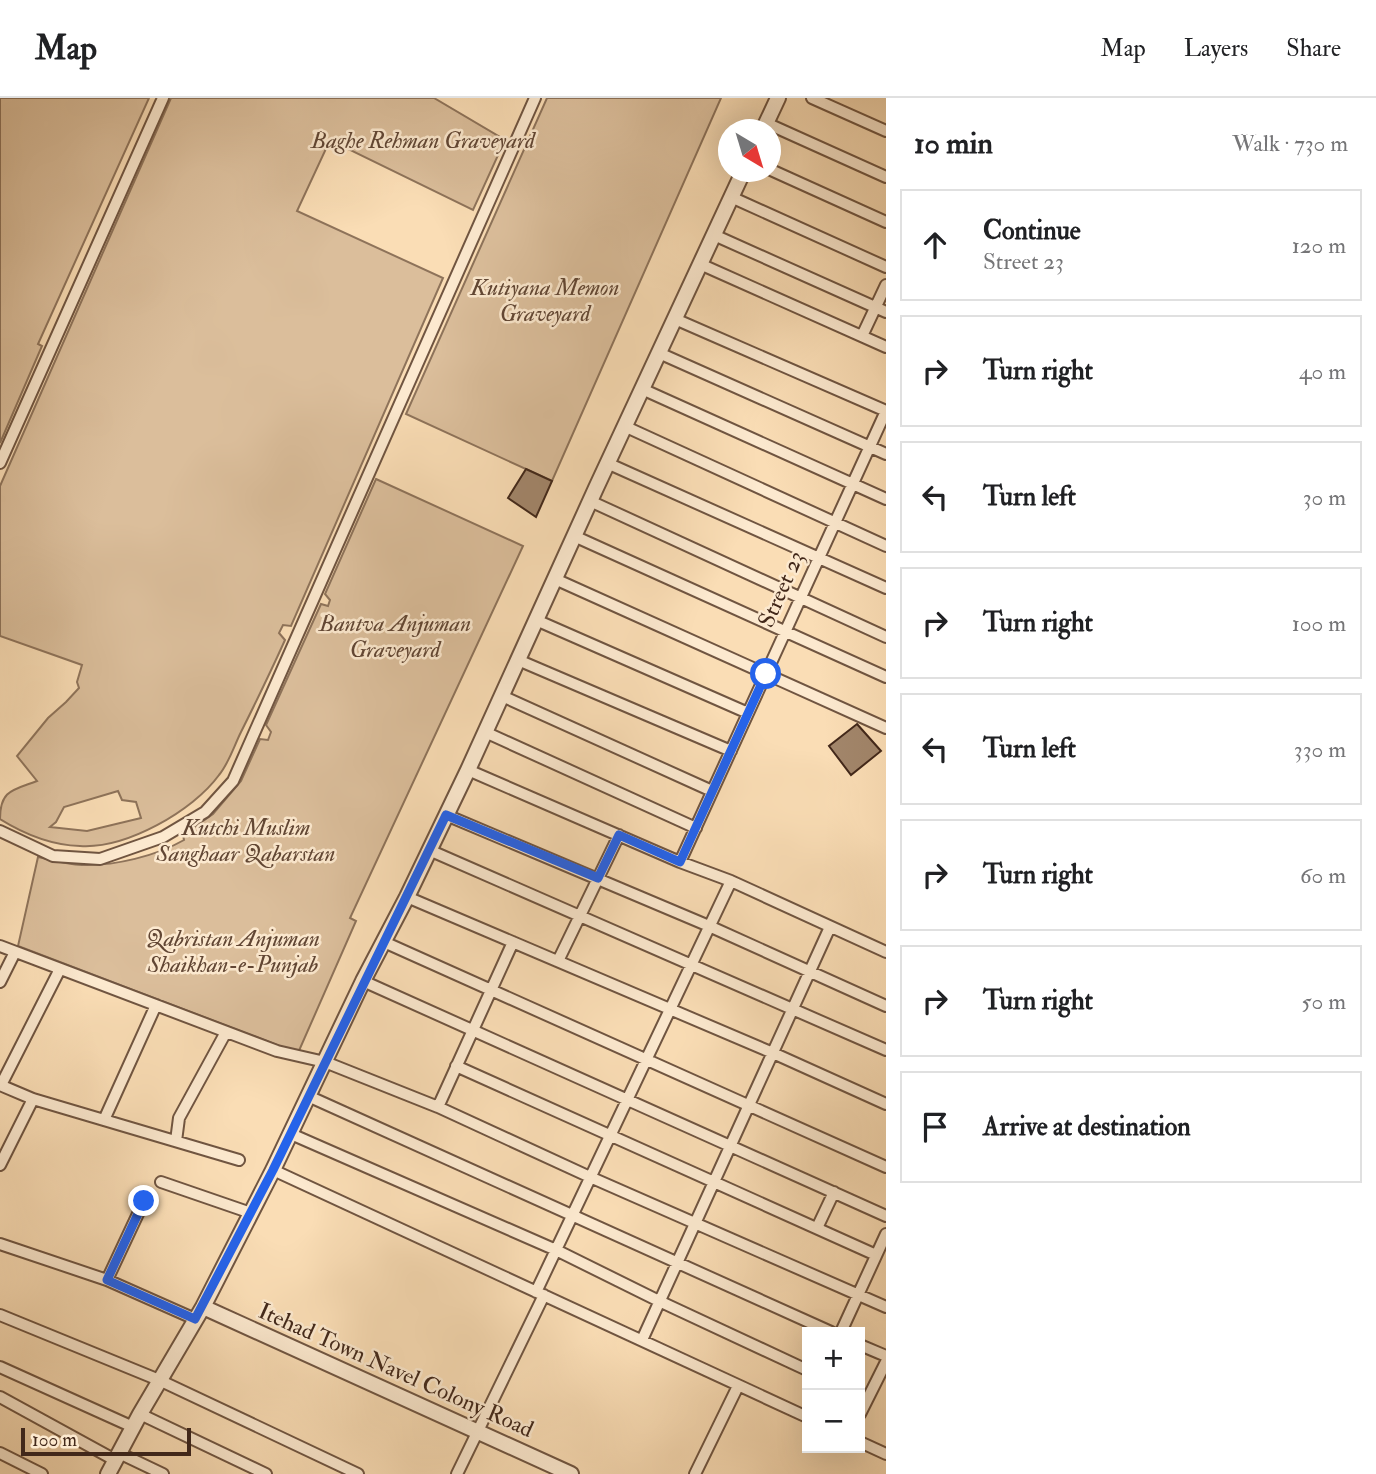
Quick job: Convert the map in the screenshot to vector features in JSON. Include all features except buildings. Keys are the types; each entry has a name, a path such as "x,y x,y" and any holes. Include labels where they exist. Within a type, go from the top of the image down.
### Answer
{"street":[{"path":"0,463 163,98"},
{"path":"0,831 53,856 100,859 163,837 205,812 233,781 535,98"},
{"path":"768,119 778,98"},
{"path":"812,98 886,131"},
{"path":"781,133 886,177"},
{"path":"781,175 886,222"},
{"path":"108,1474 136,1420 199,1313 251,1213 363,981 407,897 738,182"},
{"path":"731,197 886,267"},
{"path":"714,235 881,310"},
{"path":"700,264 886,347"},
{"path":"862,336 881,310 886,285"},
{"path":"674,319 886,411"},
{"path":"659,353 886,454"},
{"path":"642,389 886,499"},
{"name":"Street 23","path":"680,862 886,411"},
{"path":"624,426 886,546"},
{"path":"607,463 886,588"},
{"path":"590,501 886,637"},
{"path":"573,536 886,677"},
{"path":"555,579 886,728"},
{"path":"536,620 748,713"},
{"path":"518,660 731,751"},
{"path":"502,696 712,791"},
{"path":"485,732 696,828"},
{"path":"468,770 680,862 731,881 886,952"},
{"path":"446,815 709,926 886,1006"},
{"path":"558,961 619,835"},
{"path":"429,850 886,1050"},
{"path":"457,1474 540,1293 556,1250 731,881"},
{"path":"407,897 886,1103"},
{"path":"642,1340 830,927"},
{"path":"384,942 886,1167"},
{"path":"438,1107 513,942"},
{"path":"0,947 277,1051 325,1062 438,1107 886,1307"},
{"path":"0,982 15,952"},
{"path":"60,969 1,1085 33,1099 239,1160"},
{"path":"363,981 886,1216"},
{"path":"104,1120 156,1005"},
{"path":"176,1141 179,1118 226,1032"},
{"path":"456,1066 876,1255"},
{"path":"308,1096 820,1327"},
{"path":"0,1165 33,1099"},
{"path":"290,1134 556,1250 802,1368"},
{"path":"273,1170 802,1415"},
{"path":"160,1182 251,1213"},
{"path":"817,1228 834,1192"},
{"path":"107,1280 144,1201"},
{"path":"843,1327 886,1234"},
{"path":"0,1244 199,1313"},
{"name":"Itehad Town Navel Colony Road","path":"199,1313 571,1474"},
{"path":"0,1315 159,1380 358,1474"},
{"path":"865,1347 886,1356"},
{"path":"865,1394 886,1362"},
{"path":"0,1367 266,1474"},
{"path":"695,1474 738,1386"},
{"path":"0,1397 117,1457 163,1474"},
{"path":"865,1444 886,1454"},
{"path":"0,1453 42,1474"}],"green space":[{"path":"0,98 149,98 38,344 42,346 0,443"},
{"name":"Baghe Rehman Graveyard","path":"171,98 434,98 505,140 473,210 330,140 297,211 443,278 291,626 283,625 279,633 285,640 226,765 193,802 157,825 137,834 98,845 70,845 38,838 0,819 5,797 15,789 37,781 17,756 48,718 79,688 77,682 82,665 0,636 0,486","holes":["118,791 122,800 136,802 141,818 87,831 50,827 64,807"]},
{"name":"Kutiyana Memon Graveyard","path":"547,98 721,98 552,481 406,414"},
{"path":"376,479 523,546 350,918 356,921 298,1053 18,946 38,857 71,864 95,865 121,862 161,851 184,840 183,835 213,814 241,781 260,739 268,740 271,732 266,725 321,604 328,606 330,600 325,594"}],"route":[{"path":"144,1201 107,1280 195,1319 273,1170 446,815 598,878 619,835 680,862 766,674"}],"park label":[{"name":"Bantva Anjuman Graveyard","path":"395,636"},
{"name":"Kutchi Muslim Sanghaar Qabarstan","path":"246,840"},
{"name":"Qabristan Anjuman Shaikhan-e-Punjab","path":"233,951"}]}
